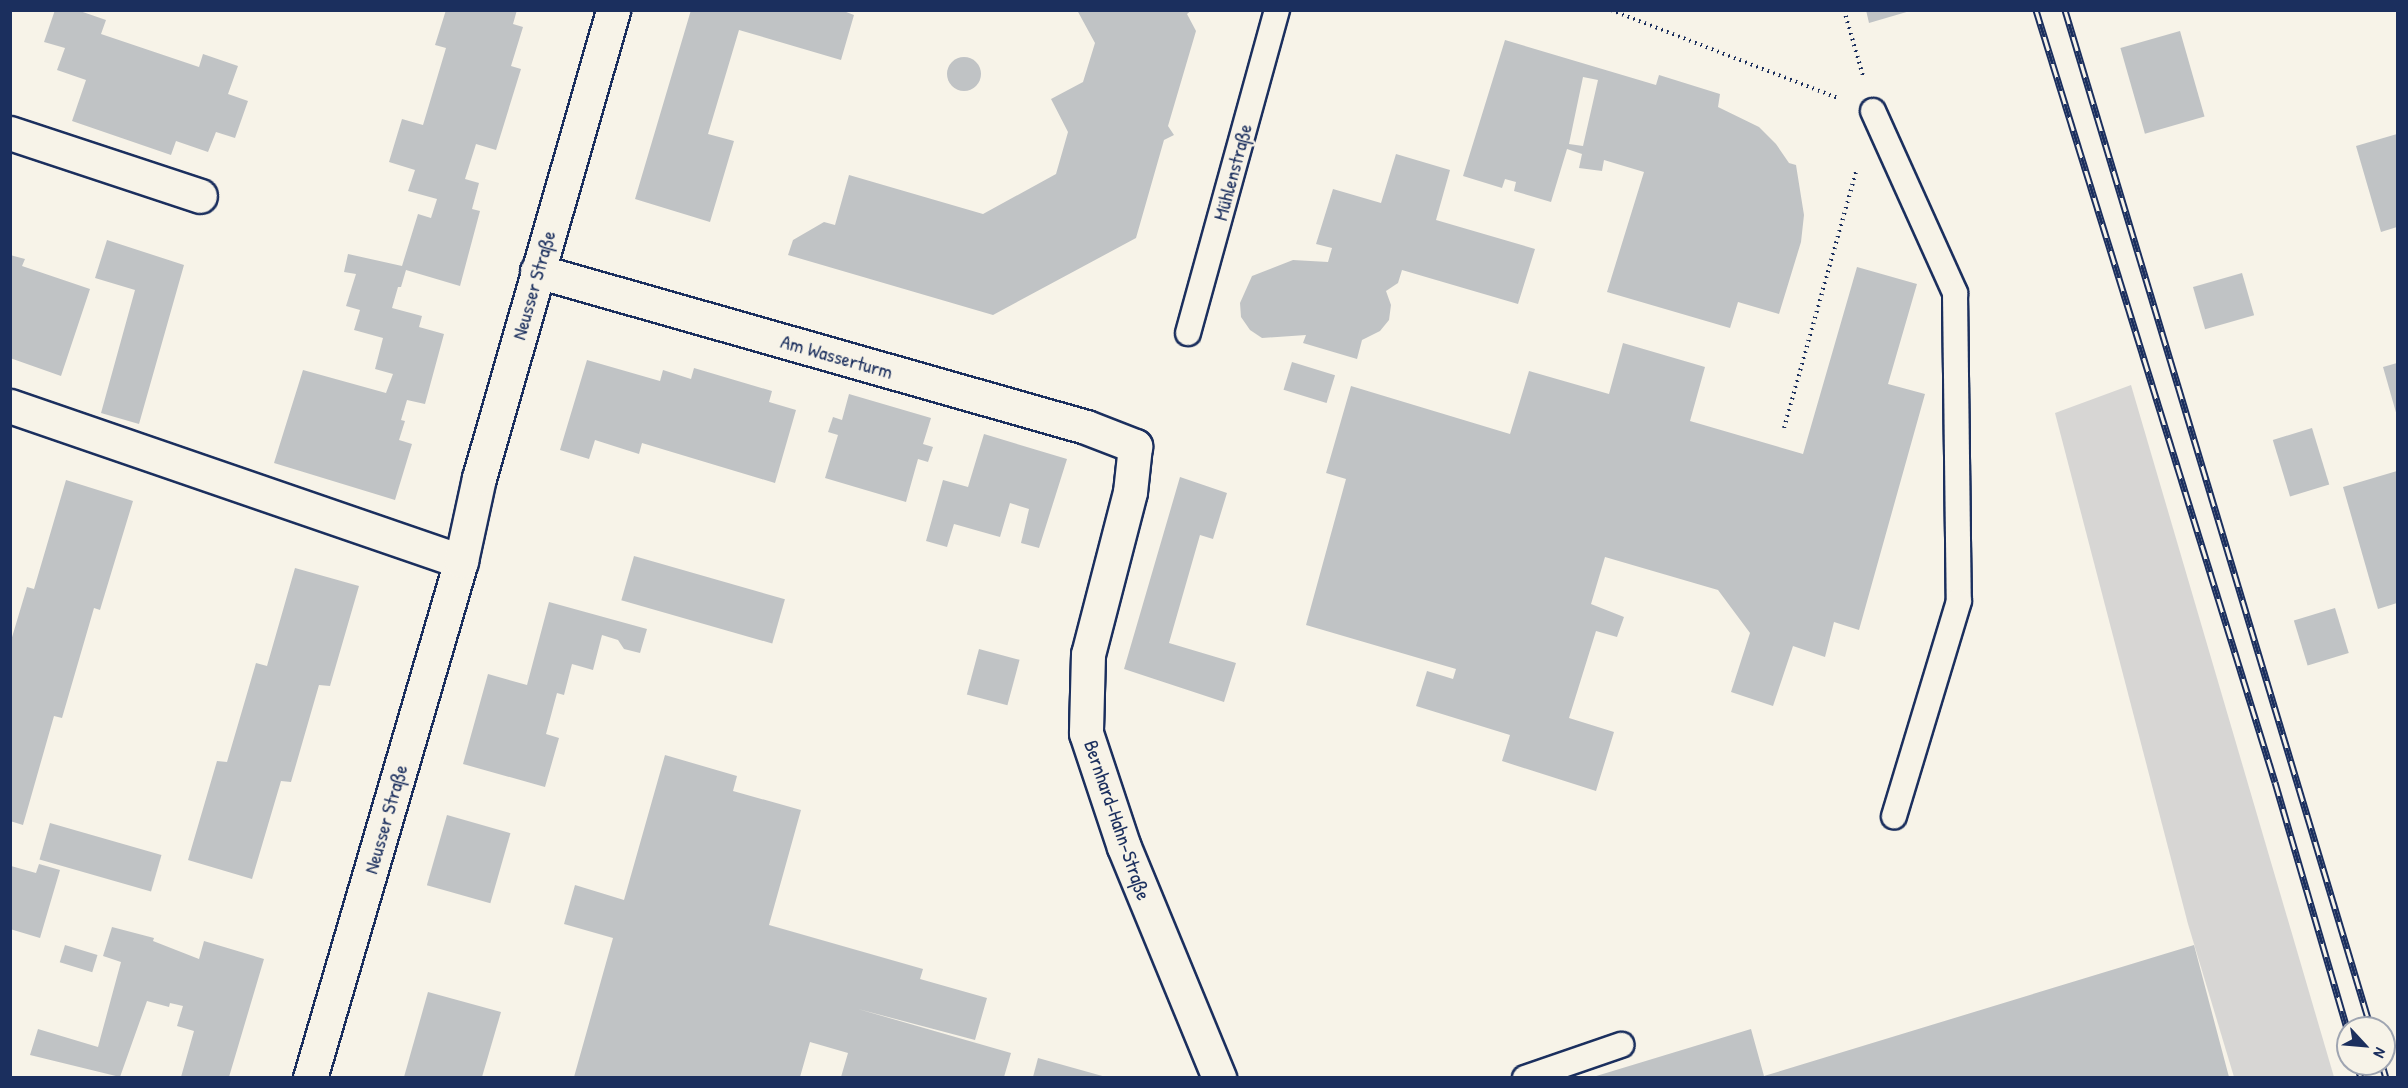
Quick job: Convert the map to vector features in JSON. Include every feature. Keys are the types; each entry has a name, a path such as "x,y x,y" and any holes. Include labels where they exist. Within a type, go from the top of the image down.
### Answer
{"street":[{"name":"Neusser Straße","path":"310,1077 461,561 479,478 613,10"},
{"path":"10,133 200,196"},
{"name":"Am Wasserturm","path":"537,271 1086,427 1135,446"},
{"path":"10,406 461,561"},
{"name":"Bernhard-Hahn-Straße","path":"1135,446 1130,492 1088,654 1086,733 1124,847 1219,1077"}],"lane":[{"name":"Mühlenstraße","path":"1188,333 1277,10"},
{"path":"1873,111 1955,293 1959,601 1894,816"},
{"path":"1525,1077 1621,1045"}],"path":[{"path":"1611,10 1873,111"},
{"path":"1784,429 1873,111 1844,10"}],"shaded area":[{"path":"2131,385 2334,1077 2234,1077 2188,924 2055,413"}],"building":[{"path":"55,10 77,10 106,20 101,34 199,67 203,54 238,66 228,94 248,101 235,138 216,132 208,152 176,141 171,155 72,121 86,80 57,70 65,48 44,42"},
{"path":"446,10 517,10 513,24 523,27 511,66 521,69 496,150 476,144 465,179 479,183 472,209 480,211 460,286 406,270 401,287 398,287 392,308 422,316 419,327 444,334 425,404 407,400 401,420 405,421 399,440 412,444 395,500 274,463 303,370 386,393 393,374 375,369 383,338 354,330 360,310 346,306 356,274 344,272 348,254 402,266 418,214 431,218 437,199 408,191 415,170 389,162 402,119 423,125 446,48 435,45"},
{"path":"691,10 841,10 854,15 841,60 739,30 708,134 734,141 710,222 635,199"},
{"path":"1077,10 1192,10 1187,14 1196,31 1168,126 1174,135 1164,140 1136,238 993,315 788,255 793,240 824,222 835,225 849,175 983,214 1056,174 1068,132 1051,99 1083,82 1095,43"},
{"path":"1866,10 1909,10 1910,11 1869,23"},
{"path":"2180,31 2205,117 2145,134 2120,48"},
{"path":"1505,40 1656,85 1659,75 1720,94 1718,107 1759,127 1776,144 1789,163 1796,165 1804,215 1801,242 1779,314 1738,302 1730,328 1607,292 1644,172 1604,160 1602,171 1579,168 1582,154 1567,149 1551,202 1514,191 1516,182 1505,179 1502,188 1463,176","holes":["1583,77 1598,80 1583,146 1569,144"]},
{"path":"964,57 976,62 981,74 976,86 964,91 952,86 947,74 952,62"},
{"path":"2397,134 2397,227 2381,232 2356,146"},
{"path":"1396,154 1450,170 1436,220 1535,249 1518,304 1402,270 1398,283 1386,291 1391,305 1389,320 1380,331 1362,340 1357,359 1303,343 1306,335 1262,338 1250,330 1241,317 1240,303 1252,276 1293,260 1328,262 1332,248 1316,244 1333,189 1381,203"},
{"path":"107,240 184,265 139,424 101,413 135,290 95,278"},
{"path":"10,255 25,259 22,266 90,289 61,376 10,358"},
{"path":"1857,267 1917,284 1888,384 1925,394 1859,630 1834,622 1825,657 1793,646 1773,706 1731,692 1750,633 1718,590 1605,557 1591,604 1624,617 1617,637 1596,631 1569,718 1614,732 1596,791 1502,761 1510,735 1416,706 1427,671 1453,679 1456,669 1306,625 1346,479 1326,473 1351,386 1510,434 1529,371 1609,394 1623,343 1705,367 1690,421 1803,454"},
{"path":"2242,273 2254,315 2205,329 2193,287"},
{"path":"587,360 660,381 663,370 691,379 694,368 772,391 769,402 796,410 775,483 642,443 639,454 595,440 589,459 560,450"},
{"path":"1292,362 1335,375 1327,403 1284,390"},
{"path":"2397,363 2397,416 2383,367"},
{"path":"849,394 931,418 923,444 933,447 928,462 918,459 906,502 825,478 838,435 828,432 833,417 842,420"},
{"path":"2312,428 2329,484 2290,496 2273,440"},
{"path":"984,434 1067,459 1039,548 1021,543 1029,509 1010,503 1000,537 954,524 947,547 926,541 943,480 968,487"},
{"path":"2397,471 2397,603 2378,609 2343,487"},
{"path":"1180,477 1227,493 1213,539 1200,535 1169,643 1236,663 1224,702 1124,669"},
{"path":"66,480 133,501 100,610 94,608 62,718 54,716 23,825 10,821 10,644 27,587 34,589"},
{"path":"634,556 785,599 772,643 621,600"},
{"path":"295,568 359,586 330,686 319,685 291,782 281,781 252,879 188,860 217,761 227,762 256,663 267,666"},
{"path":"549,602 647,629 640,653 624,649 618,640 602,635 593,670 572,664 564,695 557,693 546,734 559,738 545,787 463,764 488,674 527,685"},
{"path":"2335,608 2349,653 2308,666 2294,621"},
{"path":"979,649 1020,660 1007,705 967,694"},
{"path":"665,755 737,776 733,791 801,810 769,925 923,969 920,979 987,998 975,1040 858,1009 1011,1053 1004,1077 841,1077 848,1053 810,1042 800,1077 574,1077 613,938 564,924 575,885 624,900"},
{"path":"447,815 510,833 490,903 427,885"},
{"path":"50,823 162,855 151,892 40,860"},
{"path":"39,864 60,870 40,938 10,929 11,866 36,873"},
{"path":"112,927 154,938 153,941 199,959 204,941 264,959 229,1077 181,1077 194,1031 177,1026 183,1006 170,1003 169,1007 147,1001 120,1077 30,1055 38,1029 98,1047 121,962 103,956"},
{"path":"65,945 98,955 92,972 60,962"},
{"path":"2194,945 2229,1077 1593,1077 1751,1029 1764,1076"},
{"path":"428,992 501,1012 482,1077 404,1077"},
{"path":"1038,1058 1106,1077 1033,1077"}],"railway":[{"path":"2036,10 2275,782 2343,1016"},
{"path":"2065,10 2367,1016"}]}
